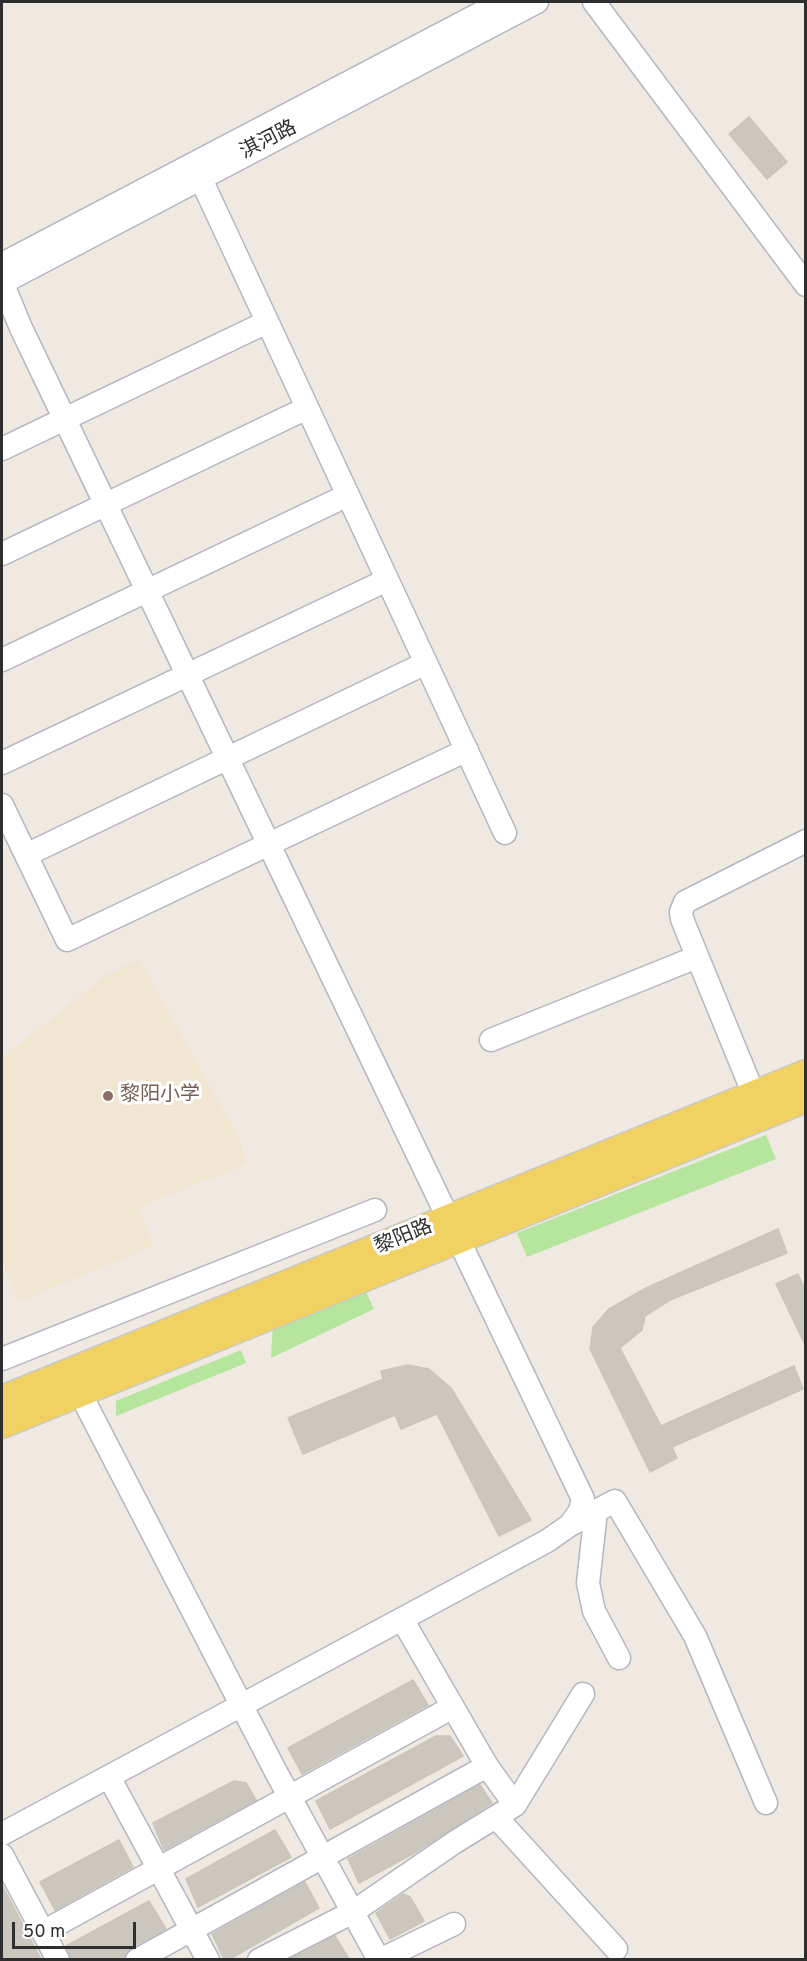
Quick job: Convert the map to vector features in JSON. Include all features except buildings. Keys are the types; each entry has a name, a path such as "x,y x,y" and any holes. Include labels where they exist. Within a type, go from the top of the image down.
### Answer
{"main road":[{"name":"黎阳路","path":"2,1424 81,1393 806,1074"},
{"name":"黎阳路","path":"2,1400 806,1098"}],"street":[{"name":"淇河路","path":"2,264 502,2"},
{"name":"淇河路","path":"2,283 537,2"},
{"path":"594,2 806,285"},
{"path":"200,177 506,833"},
{"path":"2,283 105,504 583,1499 580,1511 570,1525"},
{"path":"2,449 267,322"},
{"path":"2,554 308,408"},
{"path":"2,660 348,495"},
{"path":"2,763 387,580"},
{"path":"26,855 426,663"},
{"path":"2,805 67,940 467,750"},
{"path":"754,1095 682,920 681,912 685,902 806,841"},
{"path":"491,1040 697,957"},
{"path":"2,1359 375,1210"},
{"path":"81,1393 241,1706 379,1959 454,1924"},
{"path":"2,1834 547,1541 570,1525 615,1502 695,1636 766,1803"},
{"path":"596,1511 588,1583 594,1611 619,1658"},
{"path":"402,1619 487,1766 506,1811 616,1949"},
{"path":"259,1959 352,1912 455,1842 506,1811 583,1694"},
{"path":"43,1932 453,1707"},
{"path":"137,1959 487,1766"},
{"path":"109,1777 208,1959"},
{"path":"2,1855 58,1959"}],"shaded area":[{"name":"黎阳小学","path":"139,959 238,1136 247,1164 139,1207 153,1246 19,1302 2,1261 2,1057 86,992 100,978"}],"green space":[{"path":"766,1135 776,1159 527,1257 517,1233"},
{"path":"361,1281 374,1309 271,1358 273,1323"},
{"path":"241,1350 246,1363 116,1416 116,1401"}],"place":[{"name":"黎阳小学","path":"108,1096"}]}
